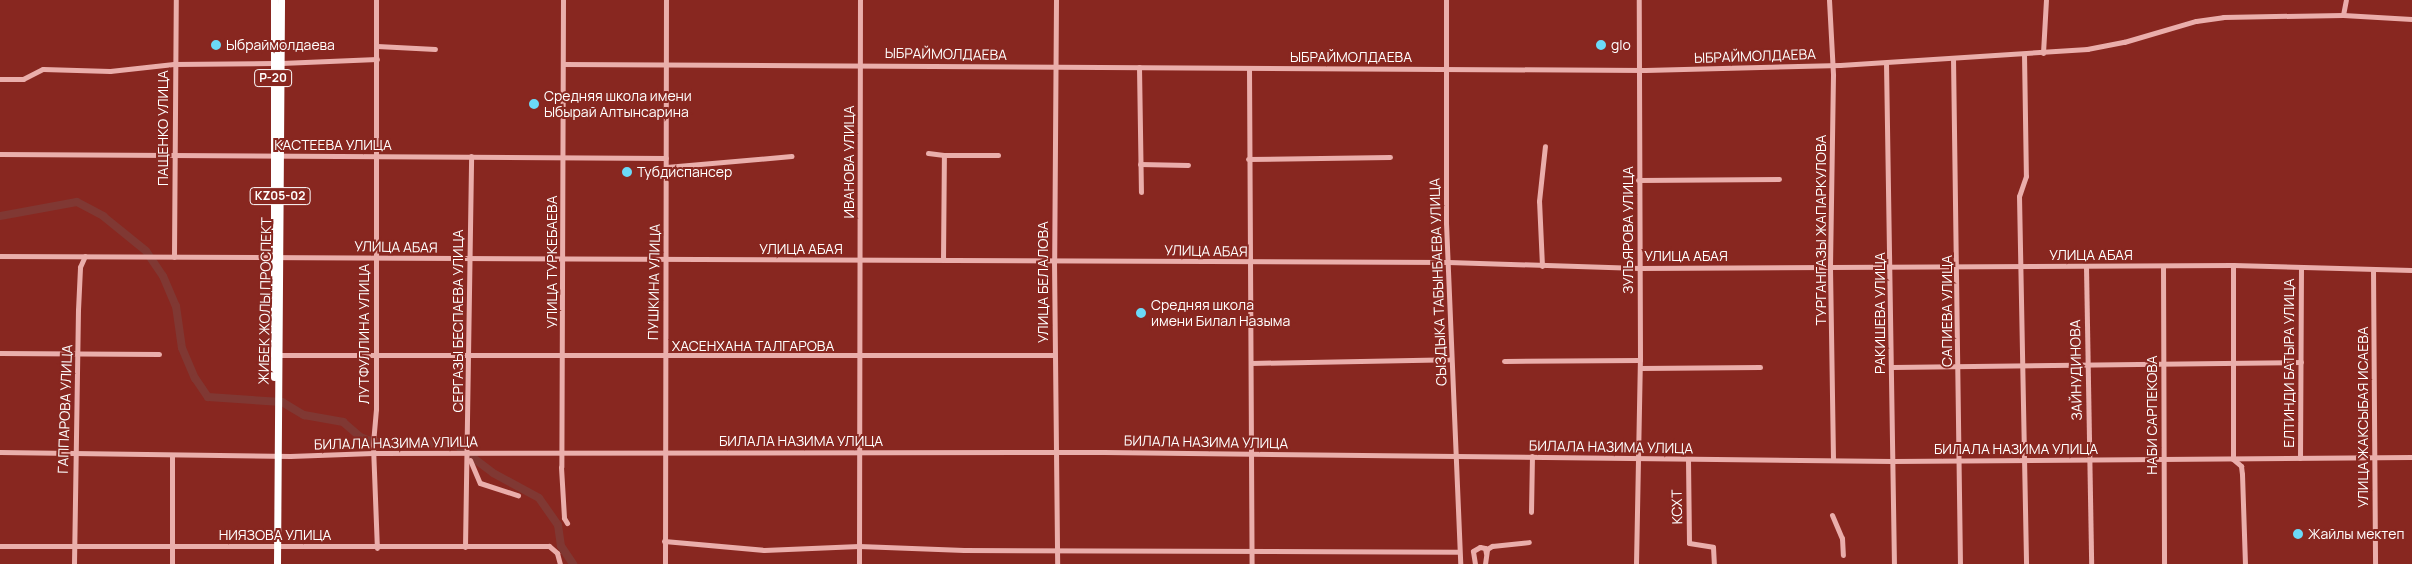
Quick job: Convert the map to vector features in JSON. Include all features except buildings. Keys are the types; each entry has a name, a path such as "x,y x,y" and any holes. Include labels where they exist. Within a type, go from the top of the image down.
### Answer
{"highway":[{"name":"ЖИБЕК ЖОЛЫ ПРОСПЕКТ","path":"274,0 277,63 276,564"},
{"name":"ЖИБЕК ЖОЛЫ ПРОСПЕКТ","path":"277,63 282,0"}],"street":[{"name":"ПАЩЕНКО УЛИЦА","path":"174,257 174,64 176,0"},
{"name":"ЛУТФУЛЛИНА УЛИЦА","path":"376,0 376,409 373,453 377,548"},
{"name":"УЛИЦА ТУРКЕБАЕВА","path":"563,0 562,493 567,523"},
{"name":"ПУШКИНА УЛИЦА","path":"665,564 666,0"},
{"name":"ИВАНОВА УЛИЦА","path":"859,564 860,0"},
{"name":"УЛИЦА БЕЛАЛОВА","path":"1056,0 1054,356 1057,564"},
{"name":"СЫЗДЫКА ТАБЫНБАЕВА УЛИЦА","path":"1446,0 1448,262 1460,564"},
{"name":"ЗУЛЬЯРОВА УЛИЦА","path":"1639,0 1639,459"},
{"name":"ТУРГАНГАЗЫ ЖАПАРКУЛОВА","path":"1829,0 1832,65 1830,268 1833,460"},
{"path":"2043,53 2046,0"},
{"path":"2343,15 2346,0"},
{"name":"ЫБРАЙМОЛДАЕВА","path":"563,64 666,62 1139,68 1640,69 1832,65 2087,49 2136,39 2196,21 2223,17 2343,15 2412,18"},
{"path":"377,46 435,49"},
{"path":"2024,54 2026,176 2019,196 2023,267 2026,564"},
{"name":"САПИЕВА УЛИЦА","path":"1954,58 1958,267 1960,564"},
{"path":"0,79 23,79 43,69 110,71 174,64 277,63 377,59"},
{"name":"РАКИШЕВА УЛИЦА","path":"1886,63 1892,268 1894,564"},
{"path":"1139,68 1141,192"},
{"path":"1249,68 1248,160 1252,564"},
{"path":"1542,266 1539,202 1545,146"},
{"path":"928,153 944,155 998,155"},
{"name":"КАСТЕЕВА УЛИЦА","path":"0,154 666,158"},
{"path":"942,260 944,155"},
{"name":"СЕРГАЗЫ БЕСПАЕВА УЛИЦА","path":"465,547 469,455 468,259 471,156"},
{"path":"666,166 792,156"},
{"path":"1248,160 1390,157"},
{"path":"1140,164 1188,165"},
{"path":"1638,180 1779,180"},
{"name":"УЛИЦА АБАЯ","path":"0,256 1448,262 1639,268 2233,265 2412,270"},
{"name":"ГАППАРОВА УЛИЦА","path":"74,564 80,267 85,256"},
{"path":"2233,265 2233,459 2241,466 2242,474 2245,564"},
{"name":"НАБИ САРПЕКОВА","path":"2162,266 2164,564"},
{"name":"ЗАЙНУДИНОВА","path":"2086,267 2088,460 2092,564"},
{"name":"ЕЛТИНДИ БАТЫРА УЛИЦА","path":"2300,458 2301,268"},
{"name":"УЛИЦА ЖАКСЫБАЯ ИСАЕВА","path":"2373,269 2375,564"},
{"path":"0,353 160,354"},
{"name":"ХАСЕНХАНА ТАЛГАРОВА","path":"276,355 859,358 1054,356"},
{"path":"1251,363 1451,359"},
{"path":"1504,361 1640,360"},
{"path":"1892,366 2301,362"},
{"path":"1640,368 1760,367"},
{"name":"БИЛАЛА НАЗИМА УЛИЦА","path":"0,452 277,456 373,453 469,455 1056,452 1892,461 2412,457"},
{"path":"172,454 172,564"},
{"path":"469,455 480,483 518,495"},
{"path":"1531,512 1532,456"},
{"path":"1636,564 1639,459"},
{"name":"КСХТ","path":"1688,460 1689,543 1713,547 1714,564"},
{"path":"1832,515 1842,538 1843,555"},
{"path":"664,541 764,550 859,546 946,550 1057,548 1459,552"},
{"path":"1485,564 1487,549 1500,544 1529,542"},
{"name":"НИЯЗОВА УЛИЦА","path":"0,546 377,548 549,546 557,553 560,564"},
{"path":"1475,564 1475,549 1485,548 1486,554"}],"waterway":[{"path":"0,216 77,202 103,216 146,251 163,276 176,306 182,348 195,378 208,397 282,402 304,415 343,422 360,437 373,442 456,445 463,450"},
{"path":"472,457 493,473 539,498 558,525 561,546 573,564"}],"place":[{"name":"Ыбраймолдаева","path":"216,45"},
{"name":"glo","path":"1601,45"},
{"name":"Средняя школа имени Ыбырай Алтынсарина","path":"534,104"},
{"name":"Тубдиспансер","path":"627,172"},
{"name":"Средняя школа имени Билал Назыма","path":"1141,313"},
{"name":"Жайлы мектеп","path":"2298,534"}]}
